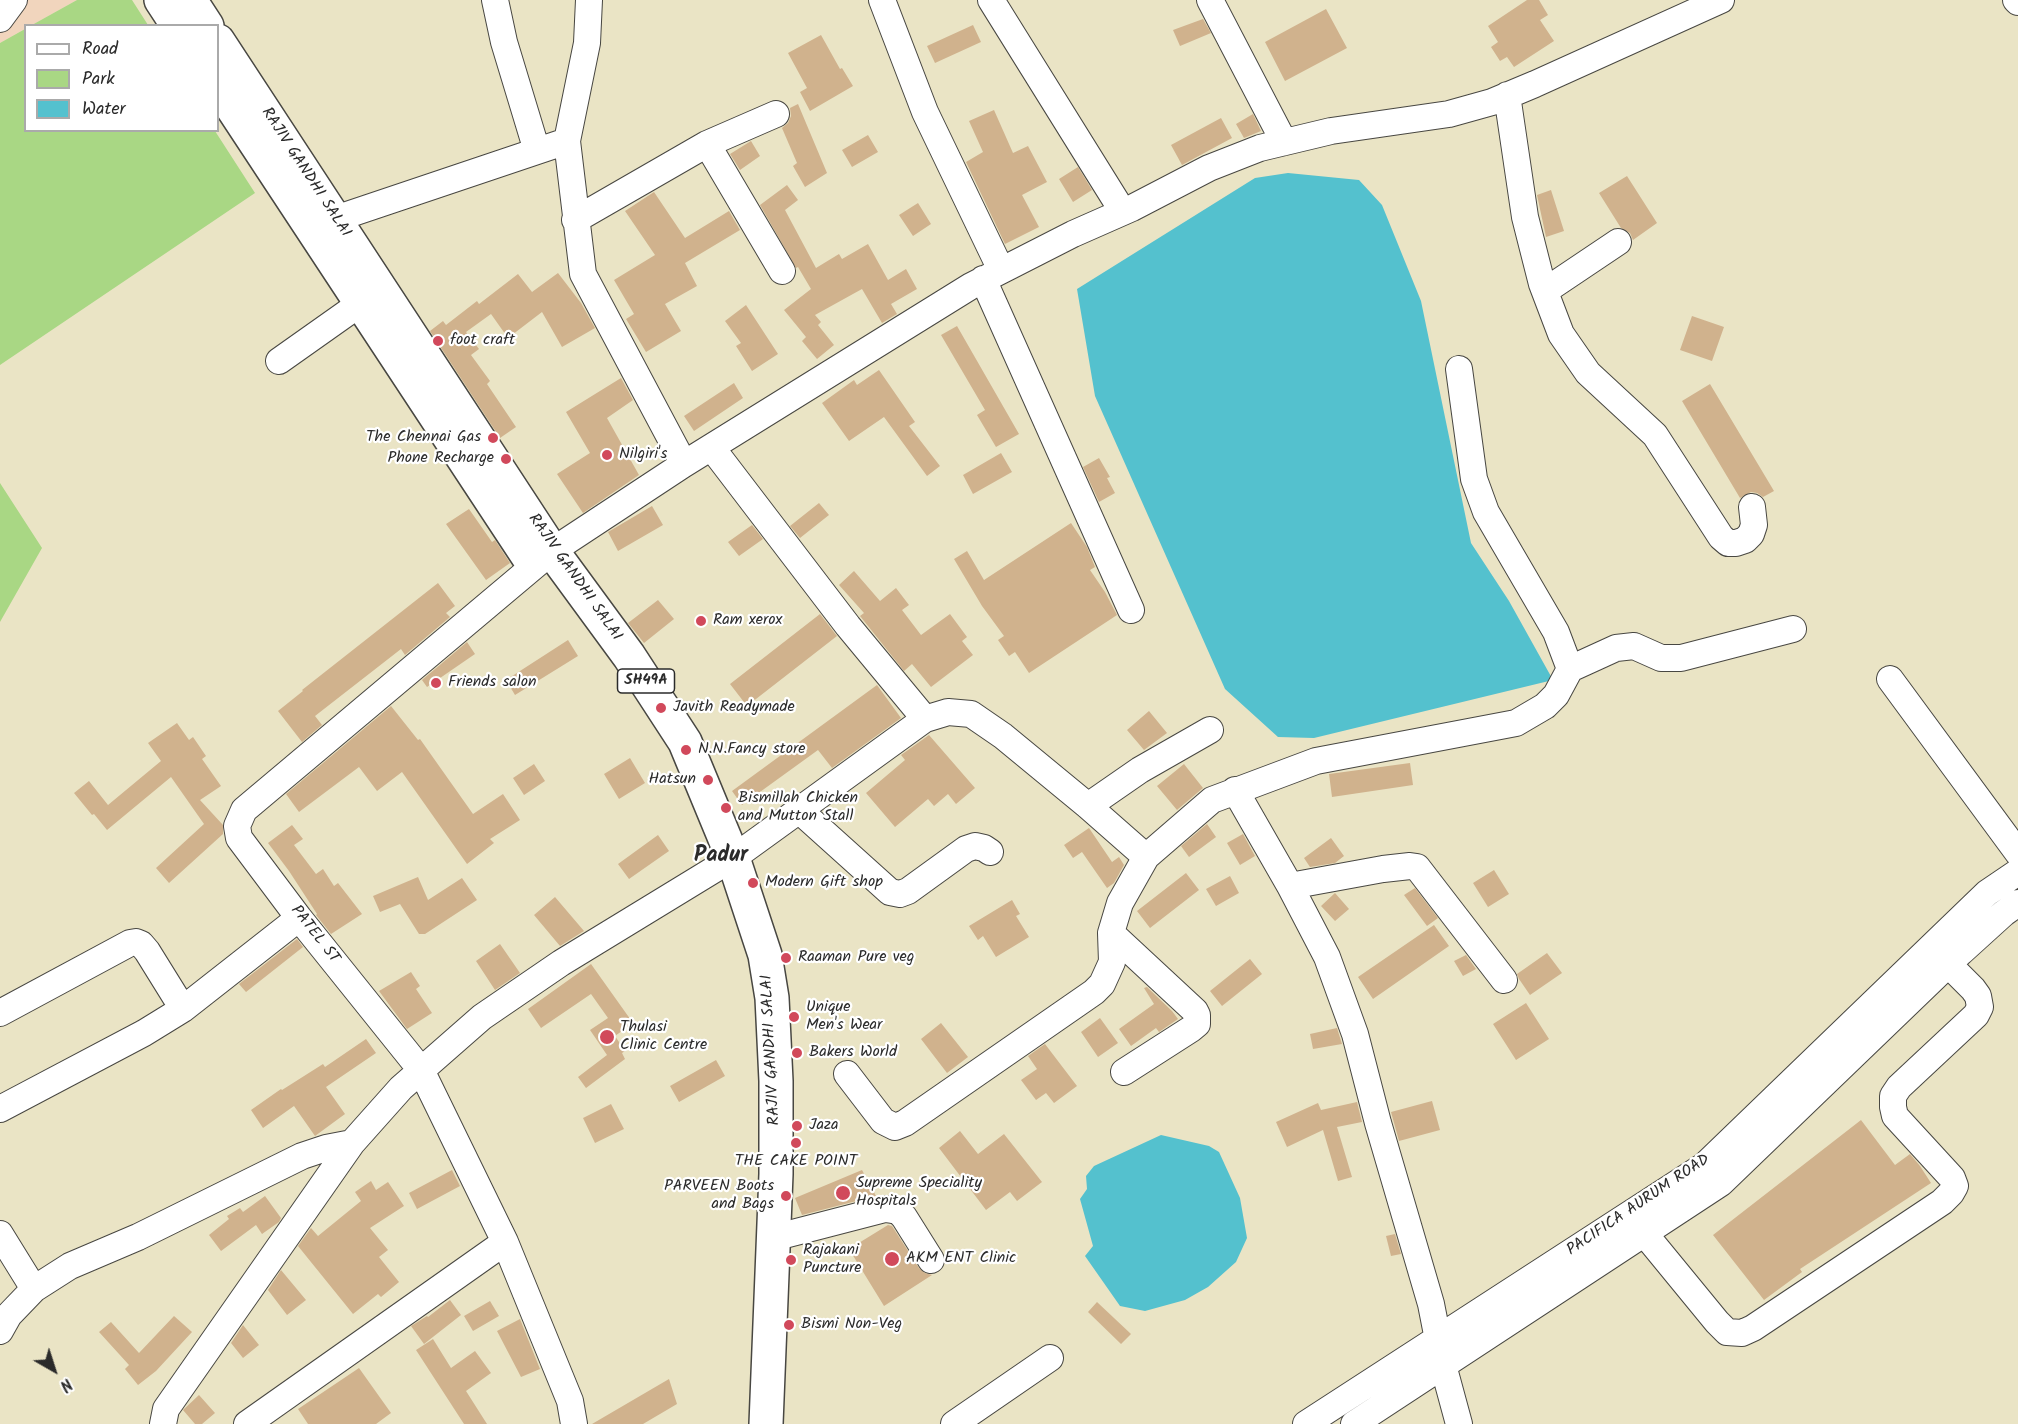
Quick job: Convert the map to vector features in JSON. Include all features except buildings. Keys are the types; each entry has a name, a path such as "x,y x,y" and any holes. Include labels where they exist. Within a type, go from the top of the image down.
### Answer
{"main road":[{"path":"161,0 177,24"},
{"path":"190,0 206,24"},
{"name":"RAJIV GANDHI SALAI","path":"219,43 335,219 543,558 666,750 726,862 765,955 772,998 776,1081 776,1174 766,1424"},
{"name":"RAJIV GANDHI SALAI","path":"219,88 361,303 543,558"},
{"name":"RAJIV GANDHI SALAI","path":"726,862 752,985 759,1110 745,1424"}],"street":[{"path":"0,20 14,0"},
{"path":"495,0 504,42 537,151"},
{"path":"589,0 586,43 567,141 583,274 684,464"},
{"path":"882,0 925,112 1131,610"},
{"path":"991,0 1123,212"},
{"path":"1210,0 1284,142"},
{"name":"PATEL ST","path":"574,1424 570,1401 505,1242 422,1070 299,918 239,838 237,825 244,810 543,558 684,464 992,275 1209,168 1260,148 1331,131 1449,114 1507,95 1720,0"},
{"path":"1507,95 1525,217 1545,291 1561,334 1588,373 1655,435 1721,537 1728,543 1745,540 1751,534 1754,525 1752,507"},
{"path":"575,220 707,144 776,114"},
{"path":"335,219 567,141"},
{"path":"707,144 782,271"},
{"path":"1545,291 1618,242"},
{"path":"279,361 361,303"},
{"path":"1459,369 1474,479 1486,512 1557,632 1570,669"},
{"path":"712,447 848,626 925,719"},
{"path":"847,1074 883,1121 895,1127 905,1123 1094,992 1102,984 1112,962 1111,933 1120,903 1146,857 1212,800 1316,761 1516,723 1556,695 1570,669 1616,648 1634,646 1661,658 1681,658 1793,629"},
{"path":"1890,679 2018,853"},
{"path":"164,1424 166,1409 352,1143 401,1088 482,1017 561,963 726,862 925,719 948,711 971,714 1003,735 1146,857"},
{"path":"1088,806 1140,770 1210,730"},
{"path":"1235,790 1290,886 1327,957 1355,1034 1378,1123 1431,1304 1443,1365 1459,1424"},
{"path":"800,810 890,892 900,894 908,891 966,849 975,846 990,852"},
{"path":"1290,886 1383,869 1417,867 1504,980"},
{"name":"PACIFICA AURUM ROAD","path":"1306,1424 1704,1166 1987,893 2018,872"},
{"path":"1987,893 2011,908"},
{"name":"PACIFICA AURUM ROAD","path":"1354,1424 1721,1183 1948,964 2011,908"},
{"path":"0,1109 135,1038 183,1009 299,918"},
{"path":"1111,933 1197,1015 1197,1024 1191,1029 1124,1072"},
{"path":"0,1013 130,943 136,942 147,951 183,1009"},
{"path":"1644,1233 1717,1322 1727,1332 1742,1333 1753,1328 1942,1202 1952,1193 1955,1186 1952,1178 1895,1116 1893,1095 1976,1015 1980,1006 1978,996 1973,989 1948,964"},
{"path":"0,1331 9,1315 34,1289 70,1266 138,1237 302,1156 352,1143"},
{"path":"773,1238 885,1209 898,1211 932,1260"},
{"path":"0,1234 34,1289"},
{"path":"247,1424 505,1242"},
{"path":"954,1424 1050,1358"}],"shaded area":[{"path":"0,0 77,0 34,24 24,24 24,30 0,43"}],"green space":[{"path":"77,0 132,0 147,24 34,24"},
{"path":"24,30 24,132 216,132 255,193 0,365 0,43"},
{"path":"0,483 42,548 0,622"}],"water":[{"path":"1288,173 1359,180 1382,205 1421,301 1471,543 1509,601 1553,680 1314,738 1278,737 1225,689 1095,396 1077,289 1255,178"},
{"path":"1161,1135 1209,1146 1219,1152 1240,1198 1247,1238 1236,1262 1208,1287 1185,1300 1145,1311 1120,1306 1085,1256 1093,1246 1080,1199 1087,1189 1086,1176 1094,1166"}],"place":[{"name":"foot craft","path":"438,341"},
{"name":"The Chennai Gas","path":"493,438"},
{"name":"Nilgiri's","path":"607,455"},
{"name":"Phone Recharge","path":"506,459"},
{"name":"Ram xerox","path":"701,621"},
{"name":"Friends salon","path":"436,683"},
{"name":"Javith Readymade","path":"661,708"},
{"name":"N.N.Fancy store","path":"686,750"},
{"name":"Hatsun","path":"708,780"},
{"name":"Bismillah Chicken and Mutton Stall","path":"726,808"},
{"name":"Modern Gift shop","path":"753,883"},
{"name":"Raaman Pure veg","path":"786,958"},
{"name":"Unique Men's Wear","path":"794,1017"},
{"name":"Thulasi Clinic Centre","path":"607,1037"},
{"name":"Bakers World","path":"797,1053"},
{"name":"Jaza","path":"797,1126"},
{"name":"THE CAKE POINT","path":"796,1143"},
{"name":"Supreme Speciality Hospitals","path":"843,1193"},
{"name":"PARVEEN Boots and Bags","path":"786,1196"},
{"name":"AKM ENT Clinic","path":"892,1259"},
{"name":"Rajakani Puncture","path":"791,1260"},
{"name":"Bismi Non-Veg","path":"789,1325"}],"district":[{"name":"Padur","path":"721,857"}]}
